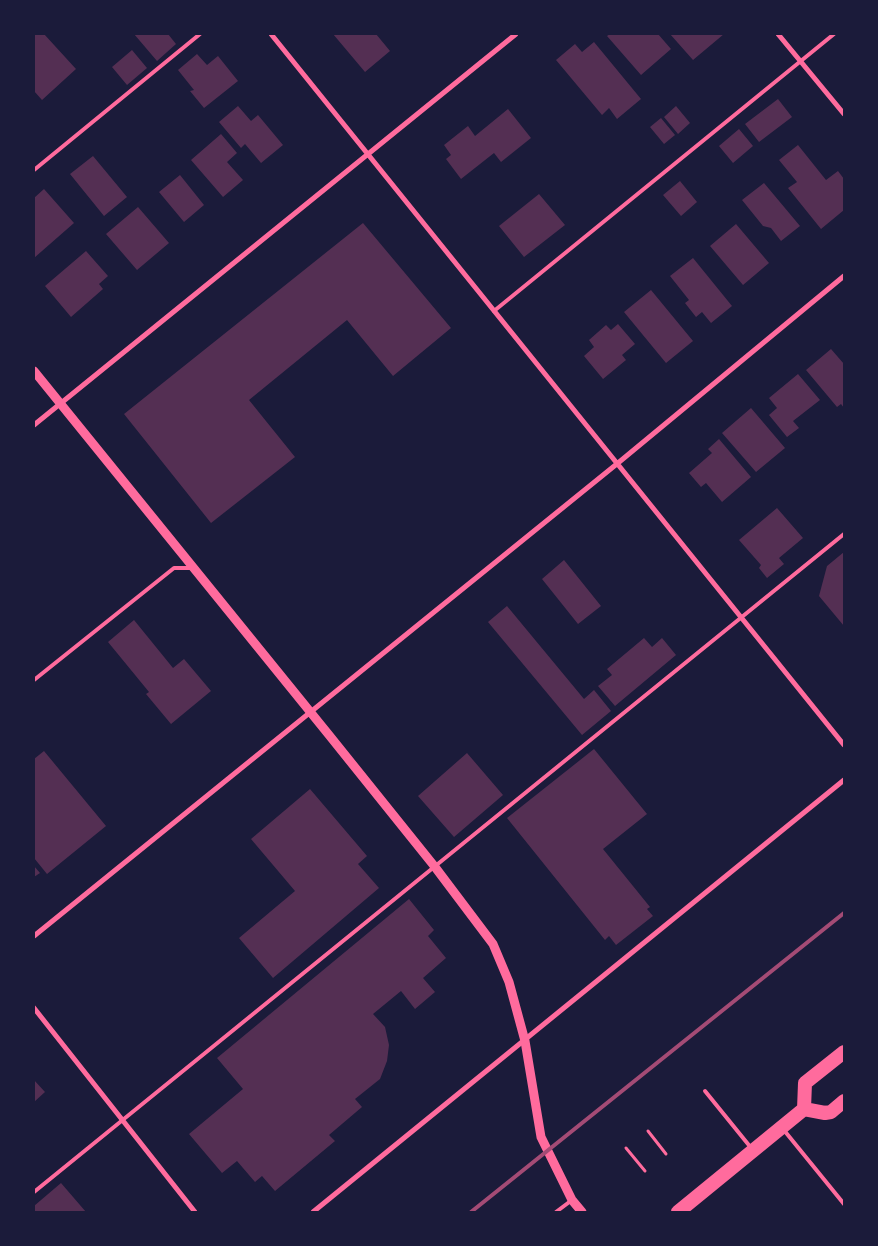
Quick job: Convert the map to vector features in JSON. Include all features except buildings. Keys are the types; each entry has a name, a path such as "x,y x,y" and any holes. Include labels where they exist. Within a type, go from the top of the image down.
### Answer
{"highway":[{"path":"678,1212 804,1109 805,1083 844,1052"},
{"path":"804,1109 825,1113 831,1112 844,1101"}],"street":[{"path":"271,34 367,155 743,617 844,745"},
{"path":"34,425 516,34"},
{"path":"778,34 844,114"},
{"path":"34,936 310,710 618,463 844,276"},
{"path":"34,371 310,710 493,944 509,982 526,1041 541,1137 572,1200 582,1212"},
{"path":"313,1212 526,1041 844,780"},
{"path":"34,1008 195,1212"}],"lane":[{"path":"34,170 200,34"},
{"path":"494,311 834,34"},
{"path":"34,1192 844,534"},
{"path":"34,680 174,568 194,568"},
{"path":"705,1091 753,1151"},
{"path":"782,1127 844,1204"},
{"path":"556,1212 572,1200"}],"path":[{"path":"648,1131 666,1154"},
{"path":"626,1148 645,1171"}],"railway":[{"path":"471,1212 844,913"}]}
